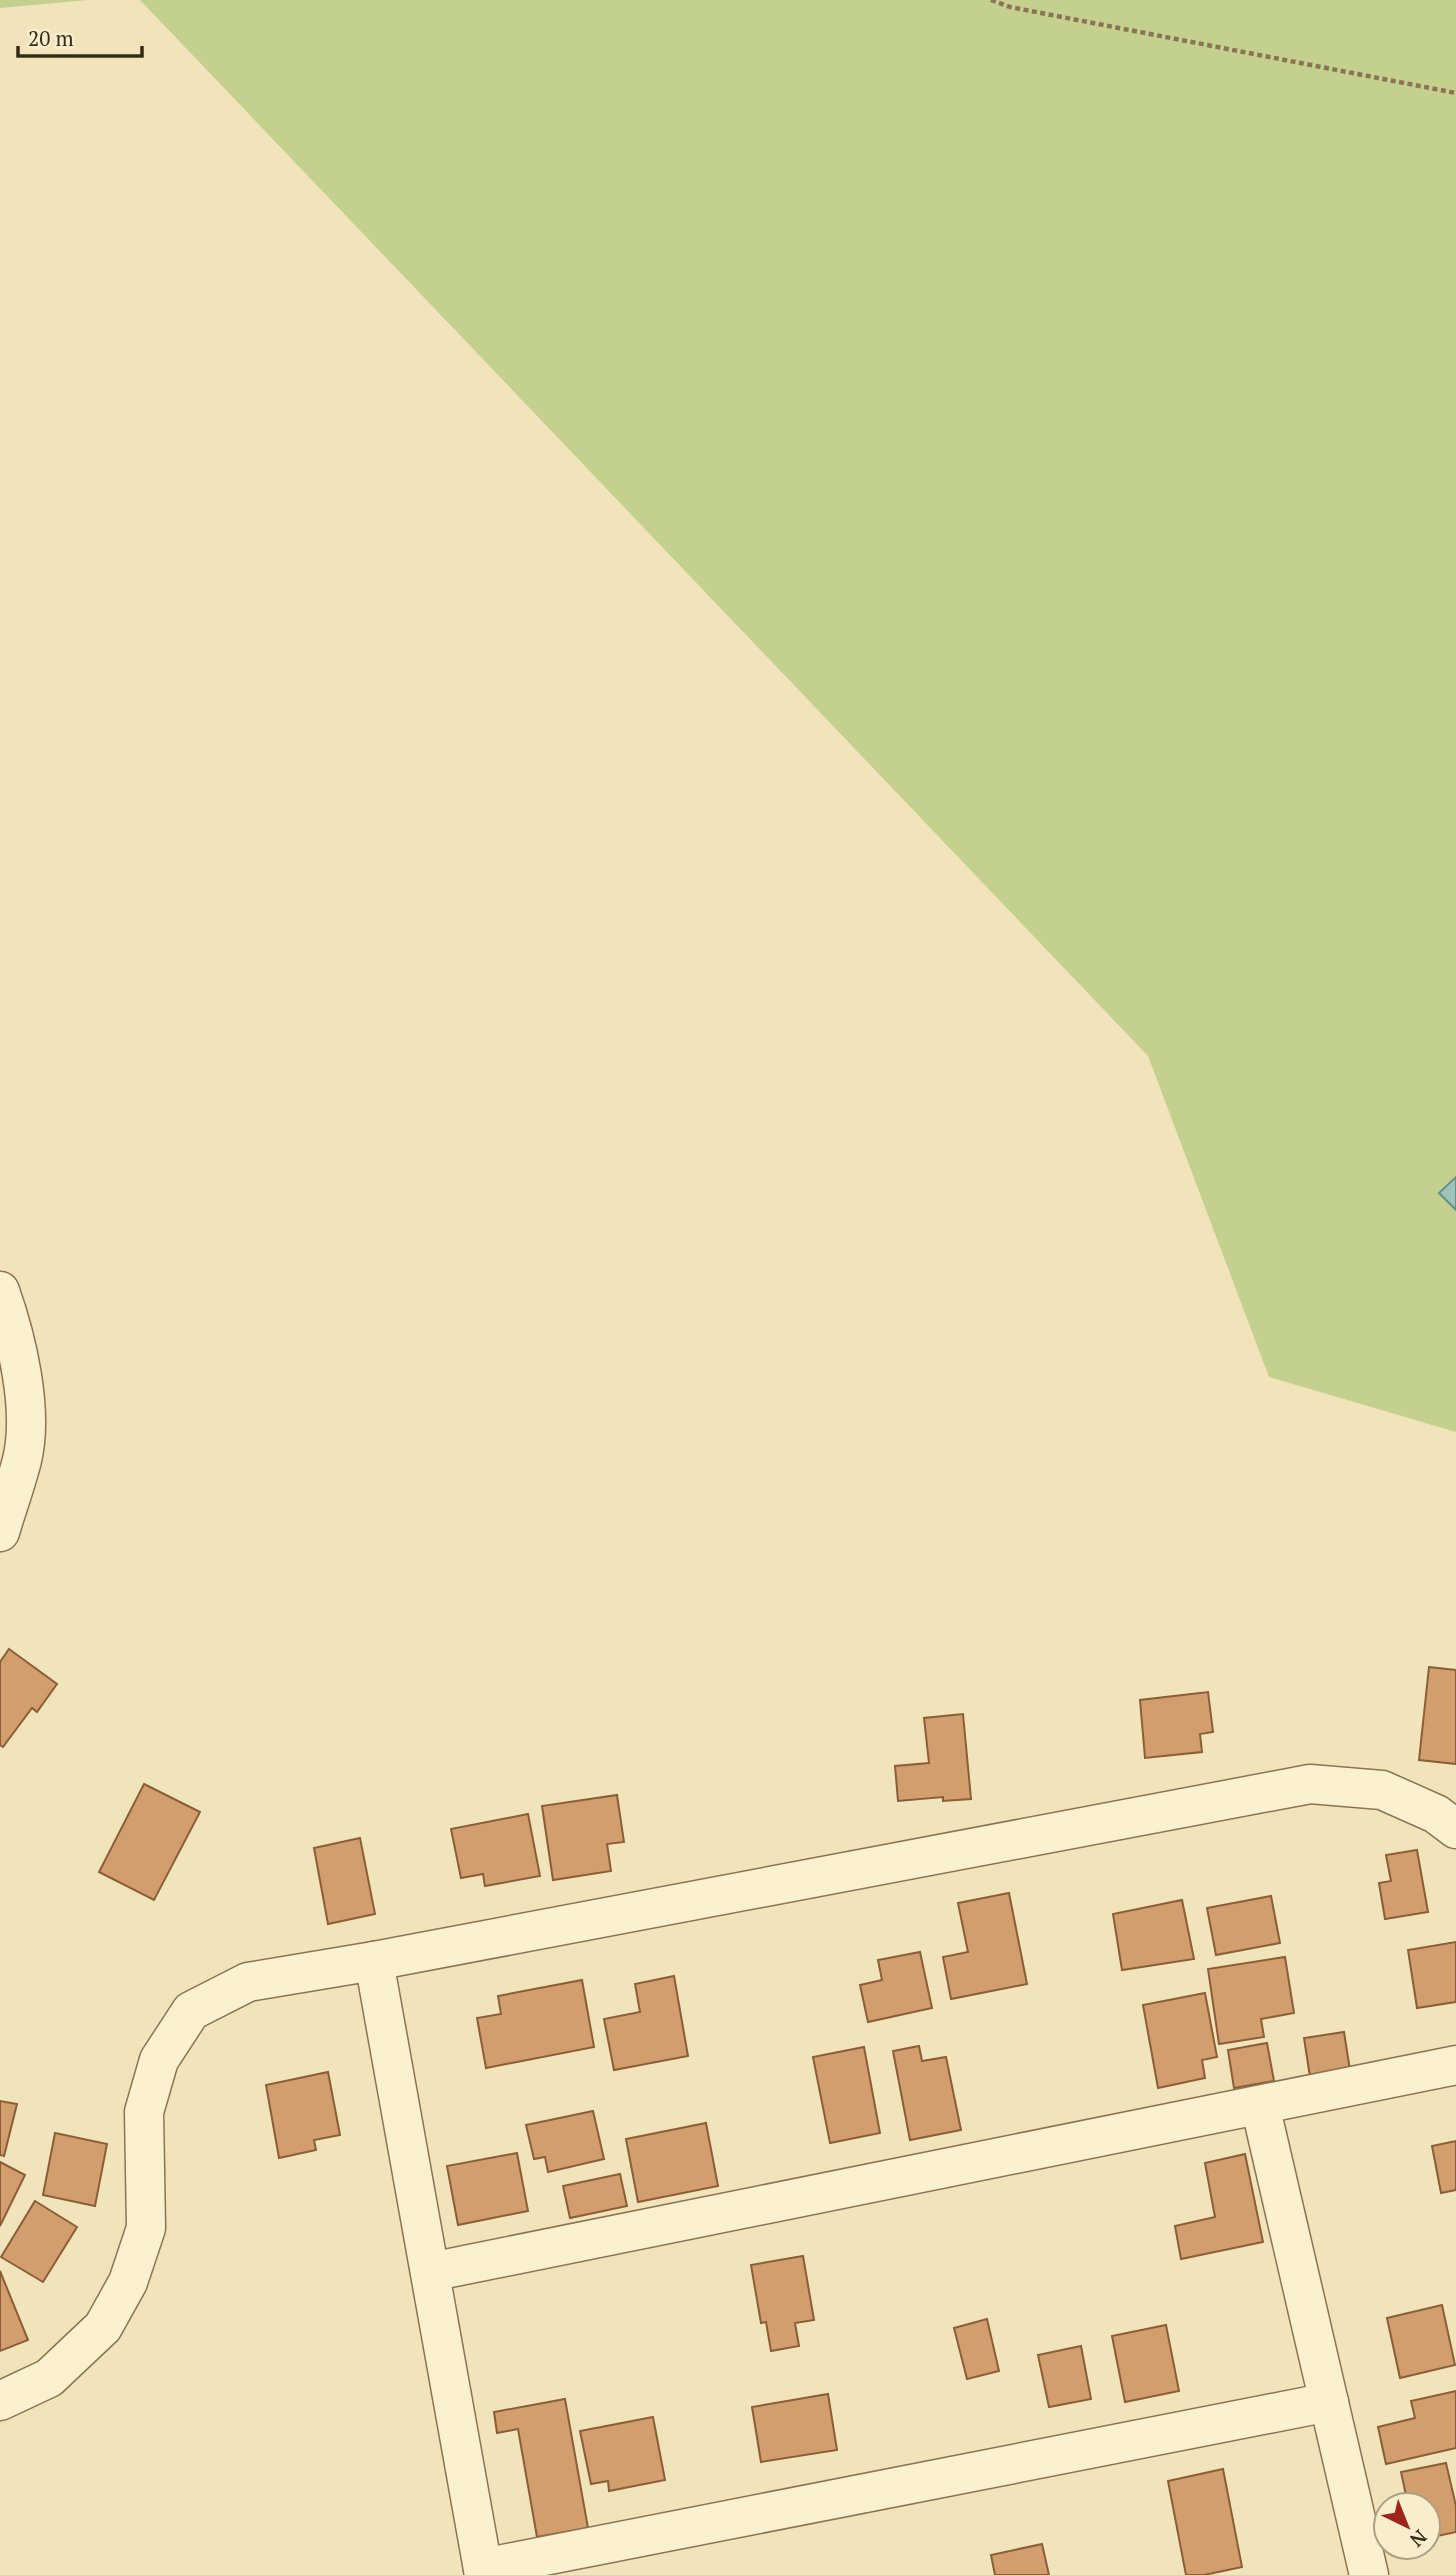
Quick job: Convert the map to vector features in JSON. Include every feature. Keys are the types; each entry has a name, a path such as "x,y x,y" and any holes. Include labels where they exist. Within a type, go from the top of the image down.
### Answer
{"street":[{"path":"0,1291 15,1332 24,1392 23,1457 0,1532"},
{"path":"0,2401 49,2378 103,2327 128,2282 146,2228 144,2112 159,2060 191,2011 248,1982 374,1961 1310,1784 1382,1790 1436,1814 1456,1829"},
{"path":"374,1961 484,2571 1329,2402"},
{"path":"430,2272 1456,2065"},
{"path":"1260,2105 1369,2575"}],"path":[{"path":"991,0 1010,7 1456,93"}],"green space":[{"path":"0,0 88,0 0,8"},
{"path":"140,0 1456,0 1456,1432 1269,1377 1148,1056"}],"water":[{"path":"1456,1177 1456,1210 1439,1193"}],"building":[{"path":"9,1649 57,1684 37,1712 32,1708 3,1747 0,1745 0,1662"},
{"path":"1429,1667 1456,1670 1456,1764 1419,1760"},
{"path":"1208,1692 1213,1732 1200,1734 1202,1752 1145,1758 1140,1700"},
{"path":"963,1714 971,1799 943,1801 943,1797 898,1801 895,1766 929,1763 924,1718"},
{"path":"144,1784 200,1812 154,1900 99,1872"},
{"path":"617,1795 624,1842 607,1844 611,1871 553,1880 542,1806"},
{"path":"528,1814 540,1876 485,1886 483,1874 461,1878 451,1829"},
{"path":"360,1838 375,1914 328,1924 314,1848"},
{"path":"1417,1850 1428,1912 1385,1919 1379,1883 1391,1881 1386,1855"},
{"path":"1009,1893 1027,1984 951,1999 943,1957 968,1952 958,1903"},
{"path":"1271,1896 1280,1943 1216,1955 1207,1908"},
{"path":"1182,1900 1194,1959 1122,1970 1113,1914"},
{"path":"1456,1942 1456,2002 1417,2008 1408,1950"},
{"path":"920,1952 932,2008 868,2022 860,1985 882,1980 878,1960"},
{"path":"1285,1957 1294,2013 1261,2019 1264,2037 1219,2044 1208,1969"},
{"path":"674,1976 688,2056 614,2070 604,2019 640,2012 635,1984"},
{"path":"582,1980 594,2047 486,2068 477,2018 501,2014 498,1996"},
{"path":"1205,1993 1217,2057 1202,2060 1205,2078 1158,2088 1143,2005"},
{"path":"1344,2032 1350,2070 1310,2077 1304,2038"},
{"path":"1267,2043 1274,2081 1234,2088 1228,2050"},
{"path":"919,2046 922,2061 946,2057 961,2130 910,2140 893,2051"},
{"path":"864,2047 880,2133 830,2143 813,2057"},
{"path":"328,2072 340,2135 314,2140 316,2150 279,2158 266,2085"},
{"path":"0,2101 17,2104 4,2156 0,2155"},
{"path":"593,2111 604,2159 548,2172 545,2157 534,2159 526,2125"},
{"path":"706,2123 718,2186 638,2202 626,2139"},
{"path":"55,2133 107,2144 95,2206 43,2195"},
{"path":"1456,2141 1456,2190 1441,2193 1432,2146"},
{"path":"517,2153 528,2211 458,2225 447,2166"},
{"path":"1245,2154 1263,2242 1181,2259 1175,2226 1215,2217 1205,2163"},
{"path":"0,2162 25,2175 0,2226"},
{"path":"620,2174 627,2206 570,2218 563,2186"},
{"path":"35,2201 77,2227 43,2282 1,2257"},
{"path":"803,2256 814,2320 795,2323 799,2346 771,2351 766,2322 761,2323 751,2265"},
{"path":"0,2271 28,2340 0,2351"},
{"path":"1442,2305 1455,2365 1400,2378 1387,2318"},
{"path":"987,2319 999,2371 967,2379 954,2328"},
{"path":"1166,2325 1179,2391 1125,2402 1112,2336"},
{"path":"1081,2346 1091,2399 1049,2407 1038,2355"},
{"path":"1456,2391 1456,2448 1386,2464 1378,2427 1415,2418 1411,2401"},
{"path":"828,2394 837,2450 761,2462 752,2407"},
{"path":"565,2399 588,2528 537,2537 518,2429 497,2433 494,2412"},
{"path":"653,2417 665,2480 609,2491 608,2481 591,2484 580,2431"},
{"path":"1446,2463 1456,2506 1456,2532 1442,2535 1442,2491 1405,2491 1401,2472"},
{"path":"1223,2469 1242,2567 1204,2575 1186,2575 1168,2481"},
{"path":"1042,2544 1049,2575 995,2575 991,2555"}]}
